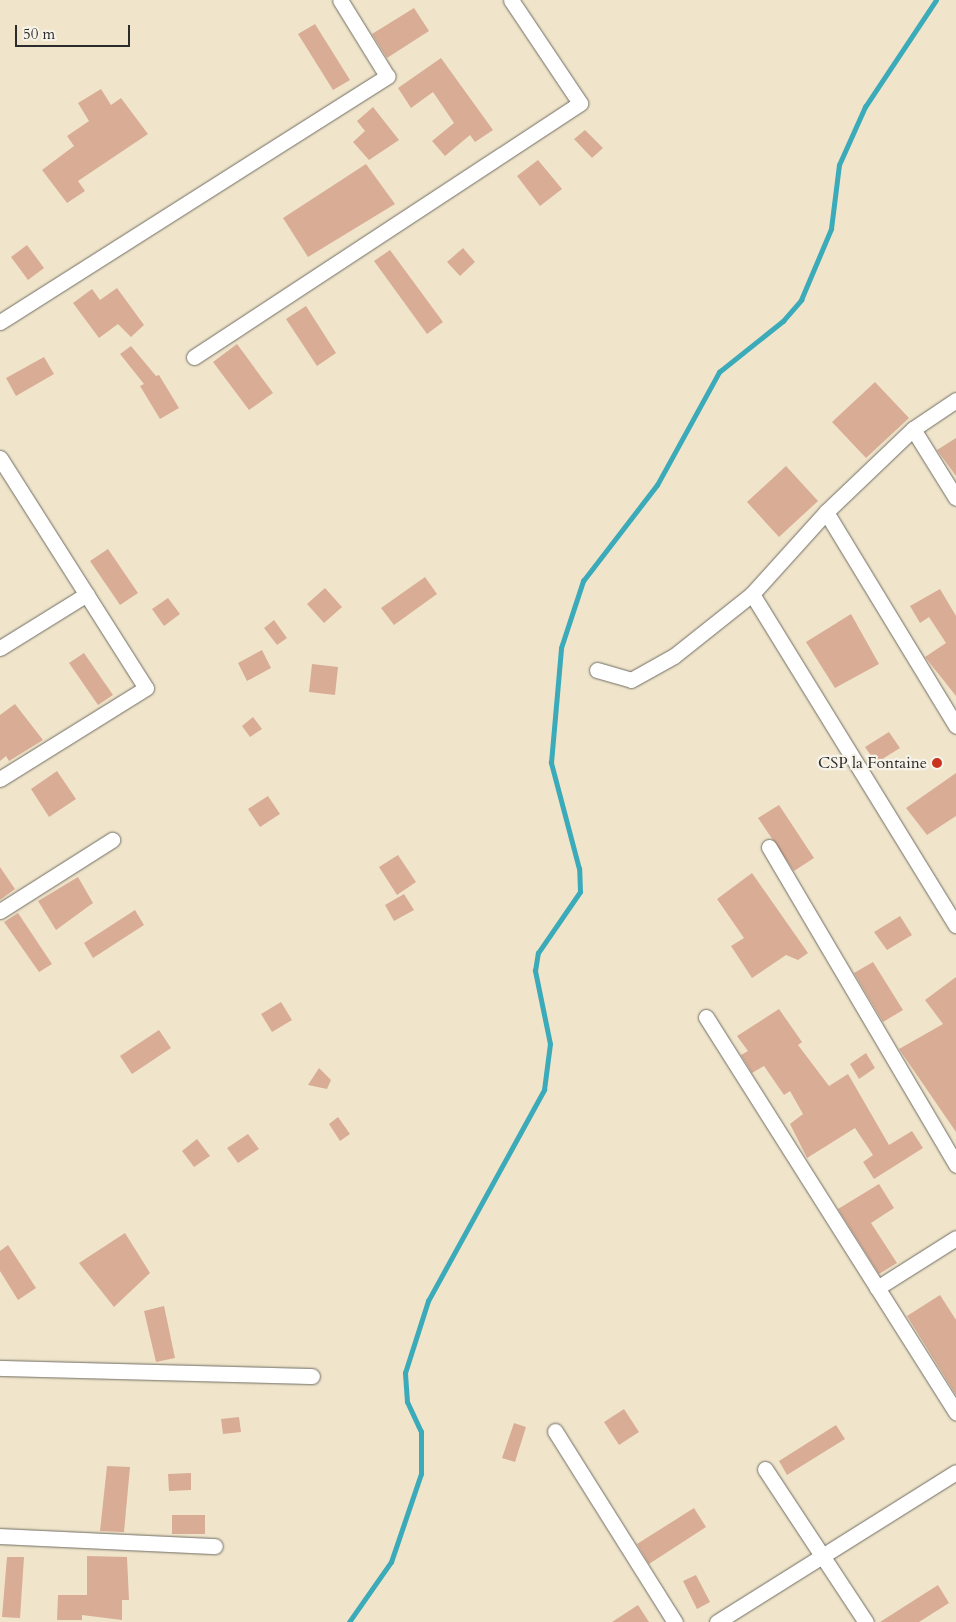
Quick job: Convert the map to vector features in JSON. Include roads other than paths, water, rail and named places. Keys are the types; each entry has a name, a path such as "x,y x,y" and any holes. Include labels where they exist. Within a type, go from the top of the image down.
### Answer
{"street":[{"path":"0,322 388,76 340,0"},
{"path":"194,357 580,103 511,0"},
{"path":"597,670 631,680 674,656 752,594 826,512 913,429 956,400"},
{"path":"913,429 956,498"},
{"path":"0,458 5,478 86,594 146,688 0,779"},
{"path":"826,512 956,726"},
{"path":"0,648 86,594"},
{"path":"752,594 956,924"},
{"path":"0,911 112,840"},
{"path":"769,847 956,1165"},
{"path":"706,1016 956,1413"},
{"path":"877,1288 956,1238"},
{"path":"0,1368 312,1376"},
{"path":"555,1431 675,1622"},
{"path":"765,1469 866,1622"},
{"path":"717,1622 956,1472"},
{"path":"0,1536 215,1546"}],"waterway":[{"path":"349,1622 391,1562 421,1474 421,1432 407,1402 405,1373 428,1301 544,1090 550,1044 535,971 538,953 580,892 579,869 551,763 561,648 583,581 657,485 719,372 783,321 801,300 831,229 839,165 865,107 936,0"}],"place":[{"name":"CSP la Fontaine","path":"937,763"}]}
